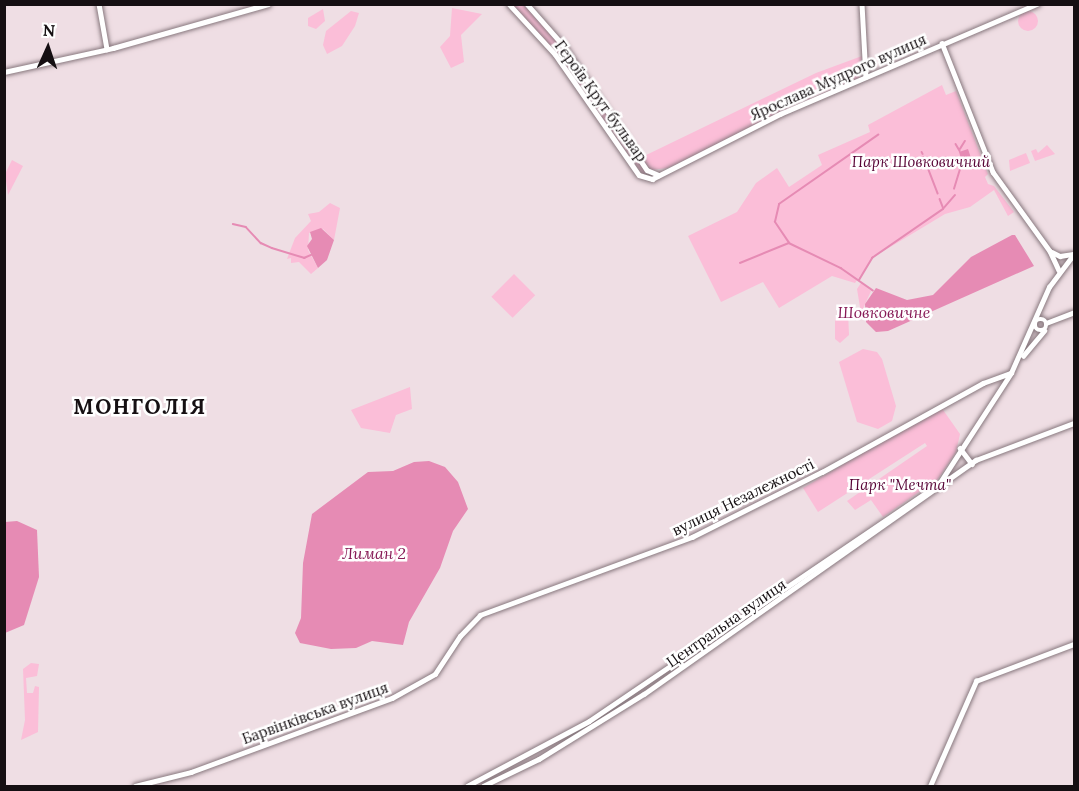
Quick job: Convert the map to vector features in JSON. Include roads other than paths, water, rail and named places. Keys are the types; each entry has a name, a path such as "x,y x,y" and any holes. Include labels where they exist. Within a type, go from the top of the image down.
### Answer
{"street":[{"path":"99,4 107,49"},
{"path":"4,72 107,49 268,4"},
{"name":"Героїв Крут бульвар","path":"509,4 555,54 639,175 652,179"},
{"name":"Героїв Крут бульвар","path":"527,4 564,46 646,169 659,176"},
{"path":"862,4 866,77"},
{"name":"Ярослава Мудрого вулиця","path":"652,179 780,114 1037,4"},
{"path":"942,43 993,172 1050,250 1059,270"},
{"path":"1050,250 1060,256 1074,253"},
{"path":"937,486 1011,373 1036,323 1043,300 1059,270 1074,253"},
{"path":"1011,373 1044,331 1046,322 1043,300"},
{"path":"1036,323 1046,322 1074,312"},
{"path":"1036,323 1037,329 1044,331"},
{"name":"вулиця Незалежності","path":"474,618 692,537 1011,373"},
{"path":"995,381 1005,383"},
{"path":"995,381 999,392"},
{"name":"Центральна вулиця","path":"467,786 539,751 647,683 972,464 1074,423"},
{"path":"960,448 972,464"},
{"name":"Центральна вулиця","path":"483,786 521,768 644,694 912,508 937,486"},
{"name":"Барвінківська вулиця","path":"135,786 190,772 401,693 435,674 474,618"},
{"path":"930,786 976,681 1074,644"}],"water":[{"path":"968,149 972,161 962,162 959,152"},
{"path":"321,228 334,240 327,260 318,268 307,246 312,239 310,232"},
{"name":"Шовковичне","path":"1015,235 1034,266 888,331 876,332 866,322 865,304 876,288 907,300 933,295 971,257"},
{"name":"Лиман 2","path":"429,461 445,467 458,482 468,509 453,531 440,568 409,622 403,645 372,641 356,648 331,649 300,643 295,633 301,618 303,563 312,514 368,472 393,471 414,462"},
{"path":"17,521 37,530 39,577 24,625 5,633 5,522"}],"waterway":[{"path":"789,243 775,222 779,204 878,135"},
{"path":"960,149 965,141"},
{"path":"956,144 960,151"},
{"path":"924,157 938,193"},
{"path":"954,189 962,162"},
{"path":"859,280 872,258 943,209 955,195"},
{"path":"940,199 943,207"},
{"path":"233,224 246,227 261,243 272,248 304,258 311,255"},
{"path":"740,263 789,243 841,268 873,290"}],"district":[{"name":"МОНГОЛІЯ","path":"140,407"}],"park label":[{"name":"Парк Шовковичний","path":"921,162"},
{"name":"Парк \"Мечта\"","path":"900,485"}]}
